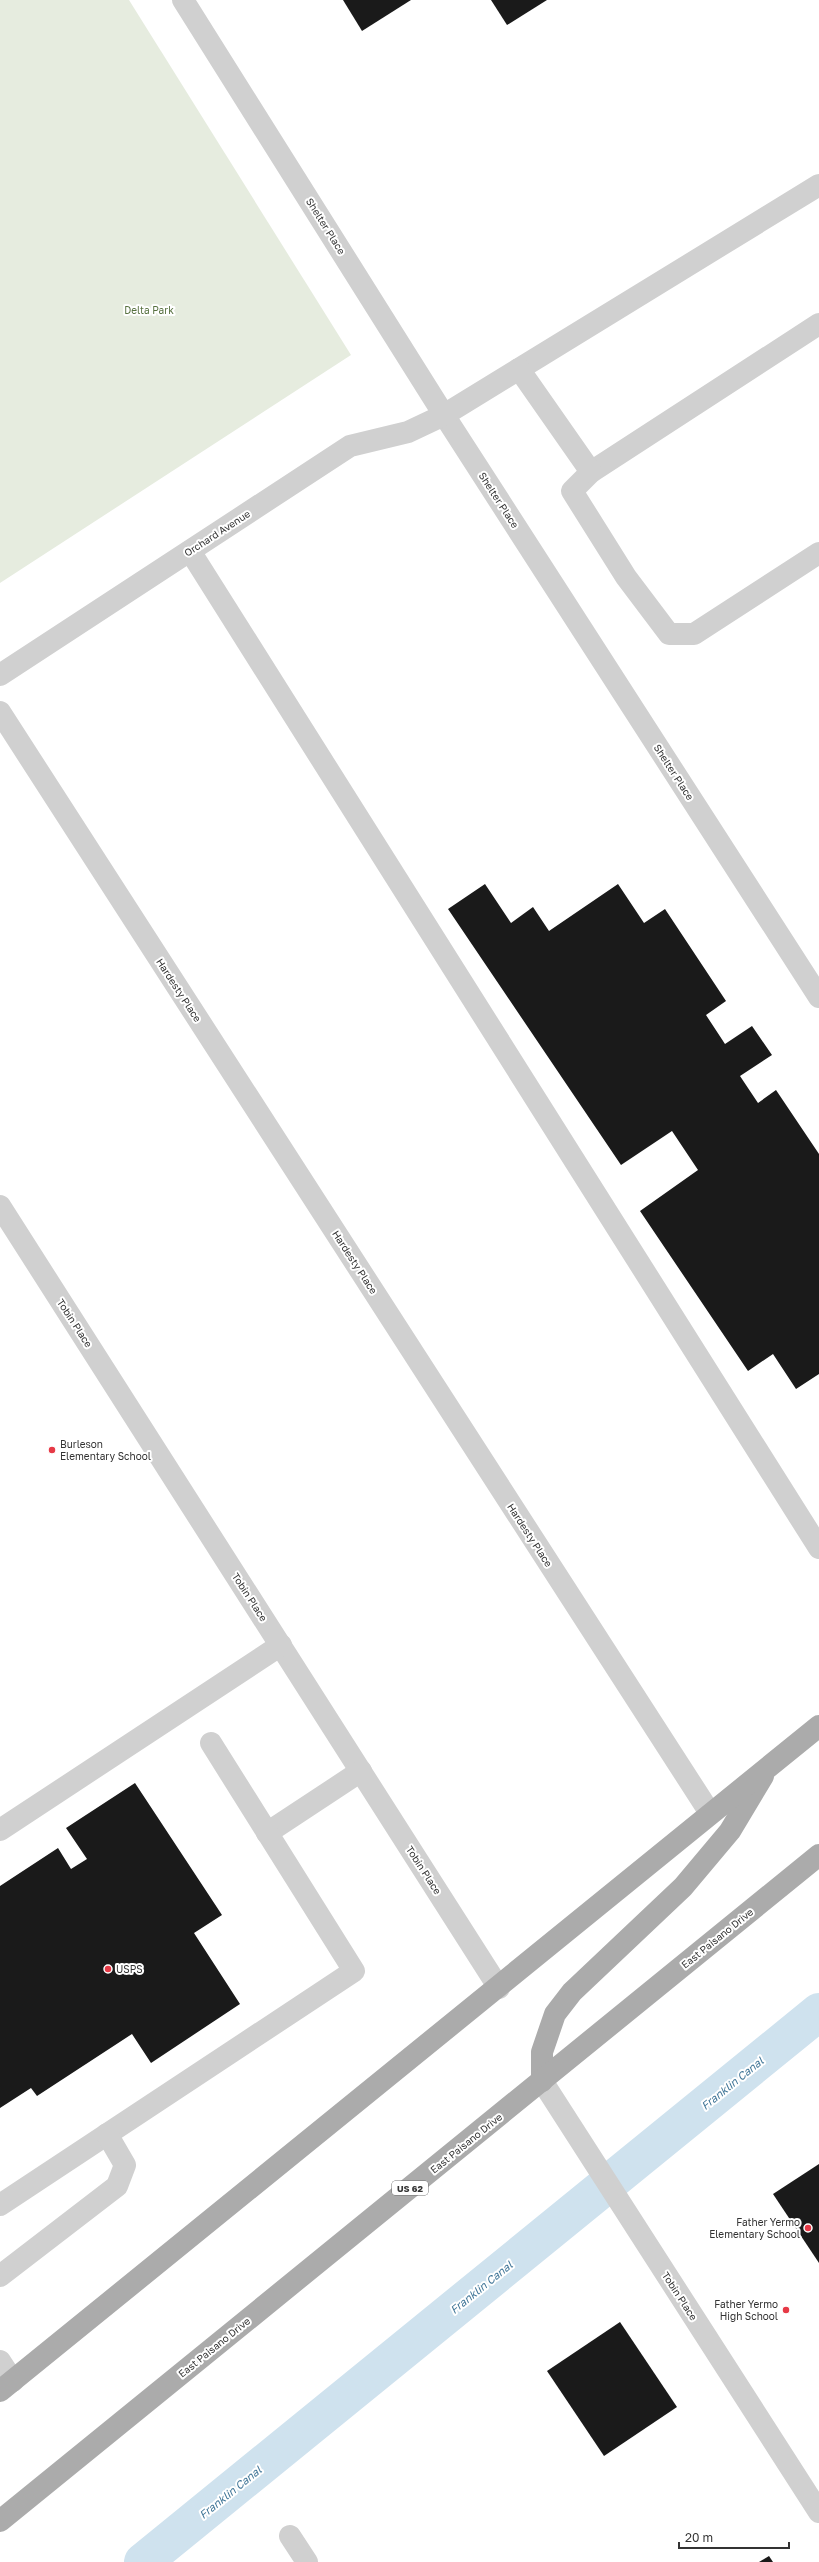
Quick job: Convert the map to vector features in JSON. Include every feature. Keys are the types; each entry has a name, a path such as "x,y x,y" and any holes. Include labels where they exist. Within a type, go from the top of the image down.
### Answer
{"main road":[{"path":"6,2386 499,1988 710,1813 819,1726"},
{"path":"542,2080 544,2041 555,2014 572,1992 683,1887 730,1832 770,1765"},
{"name":"East Paisano Drive","path":"0,2521 819,1855"}],"street":[{"name":"Shelter Place","path":"183,0 444,415 819,997"},
{"name":"Orchard Avenue","path":"0,675 350,446 408,432 444,415 819,185"},
{"path":"819,324 591,472 572,491 626,577 669,634 694,634 819,553"},
{"path":"519,369 591,472"},
{"path":"190,551 819,1548"},
{"name":"Hardesty Place","path":"0,712 710,1813"},
{"name":"Tobin Place","path":"0,1206 499,1988"},
{"path":"0,1830 281,1645"},
{"path":"0,2205 354,1972 211,1743"},
{"path":"267,1832 361,1770"},
{"name":"Tobin Place","path":"542,2080 819,2512"},
{"path":"0,2276 117,2186 125,2165 107,2134"},
{"path":"0,2361 6,2386"},
{"path":"290,2536 307,2562"}],"green space":[{"name":"Delta Park","path":"0,0 129,0 351,355 0,583"}],"building":[{"path":"343,0 411,0 362,31"},
{"path":"491,0 547,0 507,25"},
{"path":"485,884 511,923 533,907 549,931 618,884 644,923 665,909 726,1001 706,1015 725,1044 752,1026 772,1055 740,1076 758,1103 776,1090 819,1154 819,1374 796,1389 773,1354 748,1371 640,1211 698,1170 672,1131 621,1165 448,909"},
{"name":"USPS","path":"135,1783 222,1915 194,1933 240,2004 151,2063 132,2034 37,2096 31,2088 0,2108 0,1886 58,1848 71,1869 87,1859 66,1828"},
{"name":"Father Yermo Elementary School","path":"819,2164 819,2263 773,2194"},
{"path":"620,2322 677,2407 604,2456 547,2371"},
{"path":"769,2556 773,2562 759,2562"}],"waterway":[{"name":"Franklin Canal","path":"143,2562 819,2012"}],"place":[{"name":"Burleson Elementary School","path":"52,1450"},
{"name":"USPS","path":"108,1969"},
{"name":"Father Yermo Elementary School","path":"808,2228"},
{"name":"Father Yermo High School","path":"786,2310"}]}
